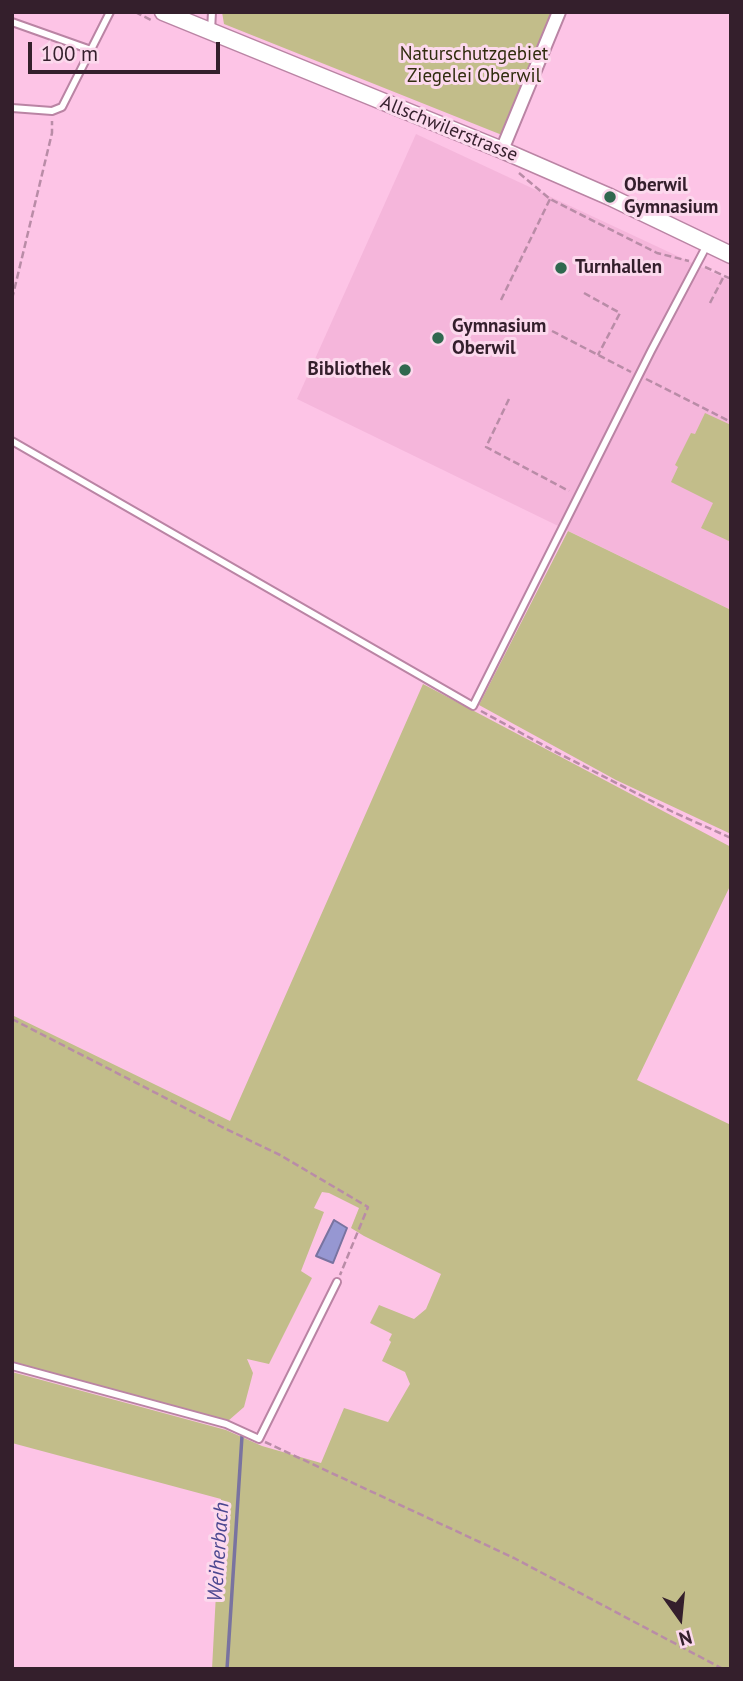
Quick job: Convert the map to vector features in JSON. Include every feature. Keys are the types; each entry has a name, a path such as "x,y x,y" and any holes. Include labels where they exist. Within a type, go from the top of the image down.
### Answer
{"street":[{"name":"Allschwilerstrasse","path":"163,12 502,150 599,192 731,255"},
{"path":"502,150 559,12"}],"lane":[{"path":"12,108 52,111 62,107 110,12"},
{"path":"211,32 212,12"},
{"path":"12,22 91,50"},
{"path":"12,441 473,706 708,243"},
{"path":"12,1366 226,1424 259,1439 337,1282"}],"path":[{"path":"12,299 52,133 52,111"},
{"path":"518,173 550,198 657,253 697,264 731,279"},
{"path":"501,300 550,198"},
{"path":"710,303 724,276"},
{"path":"584,293 620,313 598,355"},
{"path":"509,399 486,447 578,496"},
{"path":"490,716 673,813 731,838"},
{"path":"12,1019 222,1128 280,1155 368,1206 337,1282"},
{"path":"259,1439 514,1558 723,1669"}],"shaded area":[{"path":"416,134 731,281 731,610 297,399"}],"green space":[{"name":"Naturschutzgebiet Ziegelei Oberwil","path":"222,12 554,12 502,135 224,24"},
{"path":"705,413 731,425 731,542 701,528 713,503 671,482 678,467 675,465 691,433 695,434"},
{"path":"568,531 731,610 731,834 616,780 479,705"},
{"path":"423,684 731,847 731,884 637,1080 731,1125 731,1669 212,1669 221,1499 12,1443 12,1372 226,1430 262,1446 321,1463 344,1408 388,1422 410,1384 405,1372 382,1361 392,1334 370,1323 379,1305 414,1319 426,1309 441,1274 351,1228 359,1208 322,1192 314,1208 324,1212 301,1271 312,1278 269,1364 247,1359 253,1373 244,1407 228,1421 12,1362 12,1015 230,1121"}],"water":[{"path":"334,1220 347,1228 333,1263 316,1256"}],"waterway":[{"name":"Weiherbach","path":"227,1669 242,1436"}],"place":[{"name":"Oberwil Gymnasium","path":"610,197"},
{"name":"Turnhallen","path":"561,268"},
{"name":"Gymnasium Oberwil","path":"438,338"},
{"name":"Bibliothek","path":"405,370"}]}
